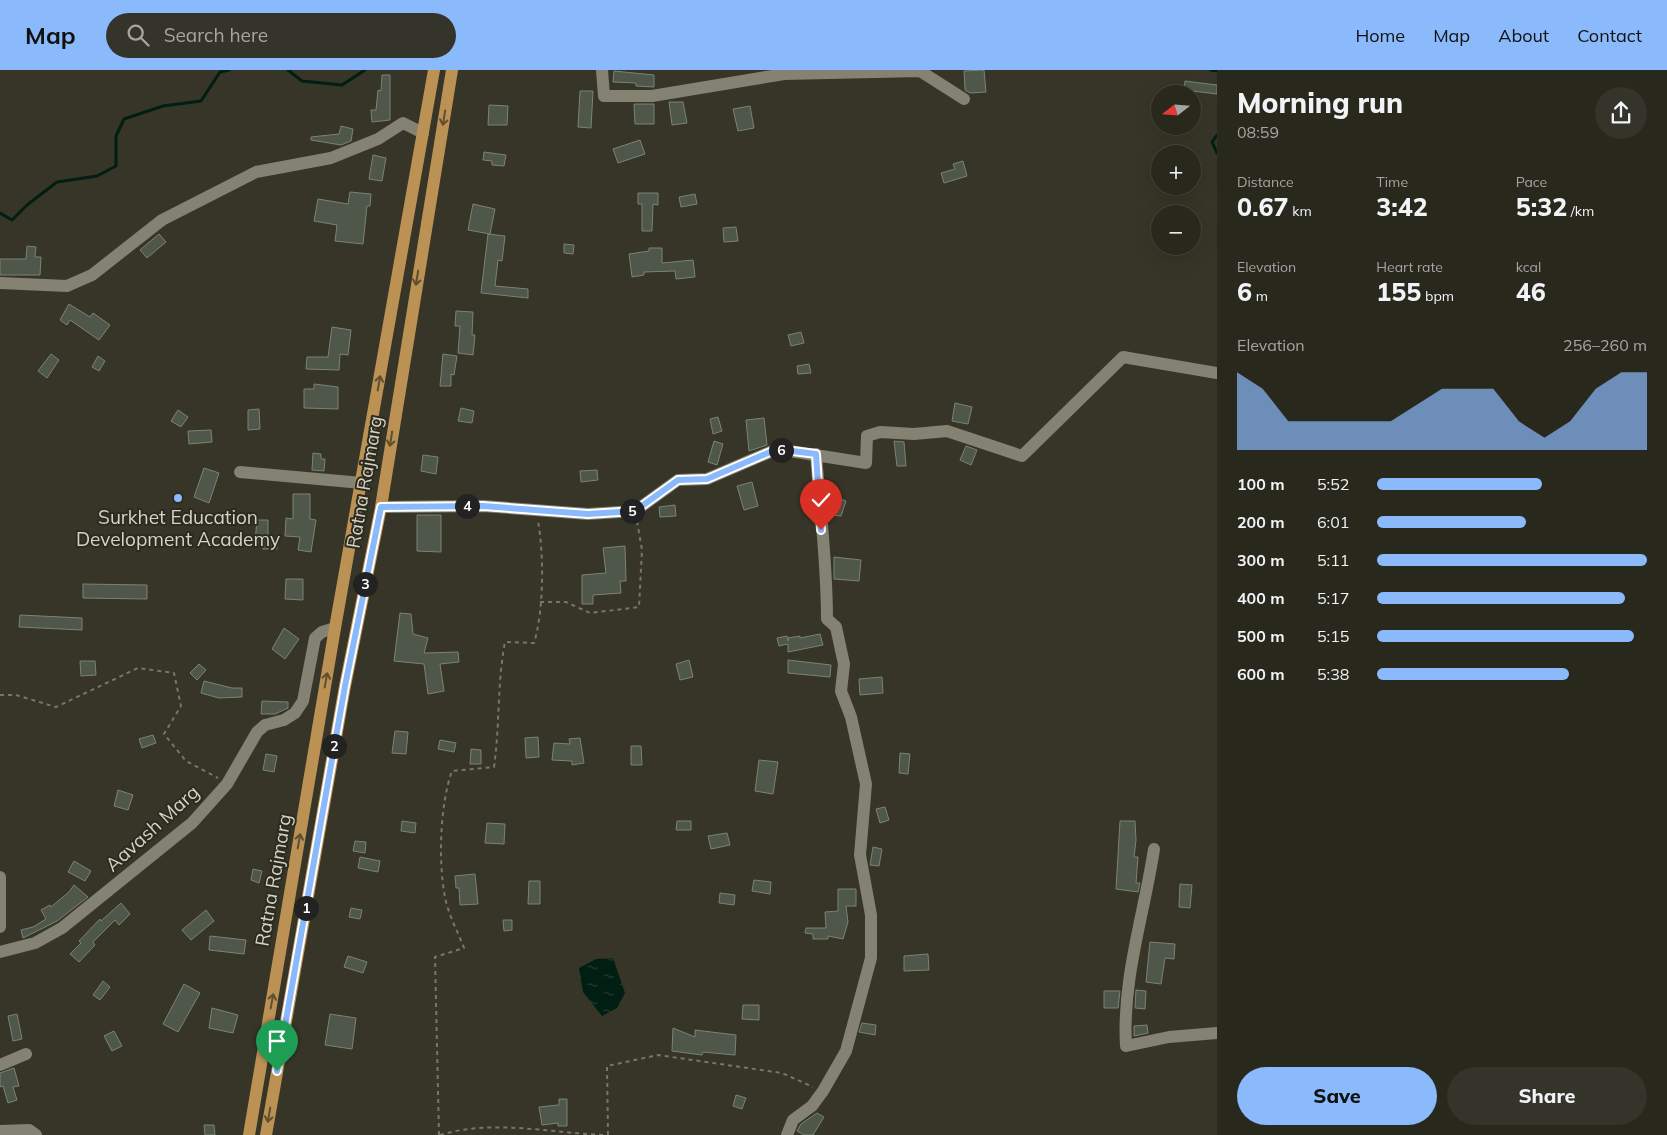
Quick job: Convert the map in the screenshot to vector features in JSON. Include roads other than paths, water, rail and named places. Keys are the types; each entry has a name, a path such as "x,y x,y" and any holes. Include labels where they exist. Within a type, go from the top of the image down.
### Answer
{"main road":[{"name":"Ratna Rajmarg","path":"249,1135 335,628 434,70"},
{"name":"Ratna Rajmarg","path":"266,1135 345,686 381,507 452,70"}],"street":[{"path":"602,70 604,96 652,96 784,74 920,71 964,99"},
{"path":"0,283 67,286 92,275 162,220 256,172 331,158 378,138 403,123 423,133"},
{"path":"381,507 483,506 588,514 635,511 678,480 707,479 777,449 816,454 866,464 867,436 880,432 914,434 947,431 1022,456 1123,357 1217,373"},
{"path":"787,1135 793,1120 812,1106 823,1092 846,1051 871,958 871,915 860,855 866,784 851,717 841,691 844,664 836,627 828,619 827,565 821,530 816,454"},
{"path":"240,472 362,483"},
{"name":"Aavash Marg","path":"0,952 35,943 62,928 192,823 227,784 257,732 265,725 284,720 295,713 303,701 315,638 322,632 335,628"},
{"path":"1154,849 1130,970 1124,1018 1126,1046 1169,1037 1217,1033"},
{"path":"0,877 0,927"},
{"path":"0,1065 26,1054"},
{"path":"0,1131 29,1130 36,1135"}],"water":[{"path":"613,958 625,993 617,1008 602,1016 583,992 579,968 596,959"}],"waterway":[{"path":"0,213 12,220 27,205 57,182 97,176 116,166 116,136 124,119 163,106 201,101 220,72 229,70"},
{"path":"288,70 302,81 342,85 365,70"},
{"path":"1211,70 1217,71"},
{"path":"1217,135 1212,142 1217,153"}],"place":[{"name":"Surkhet Education Development Academy","path":"178,498"}]}
